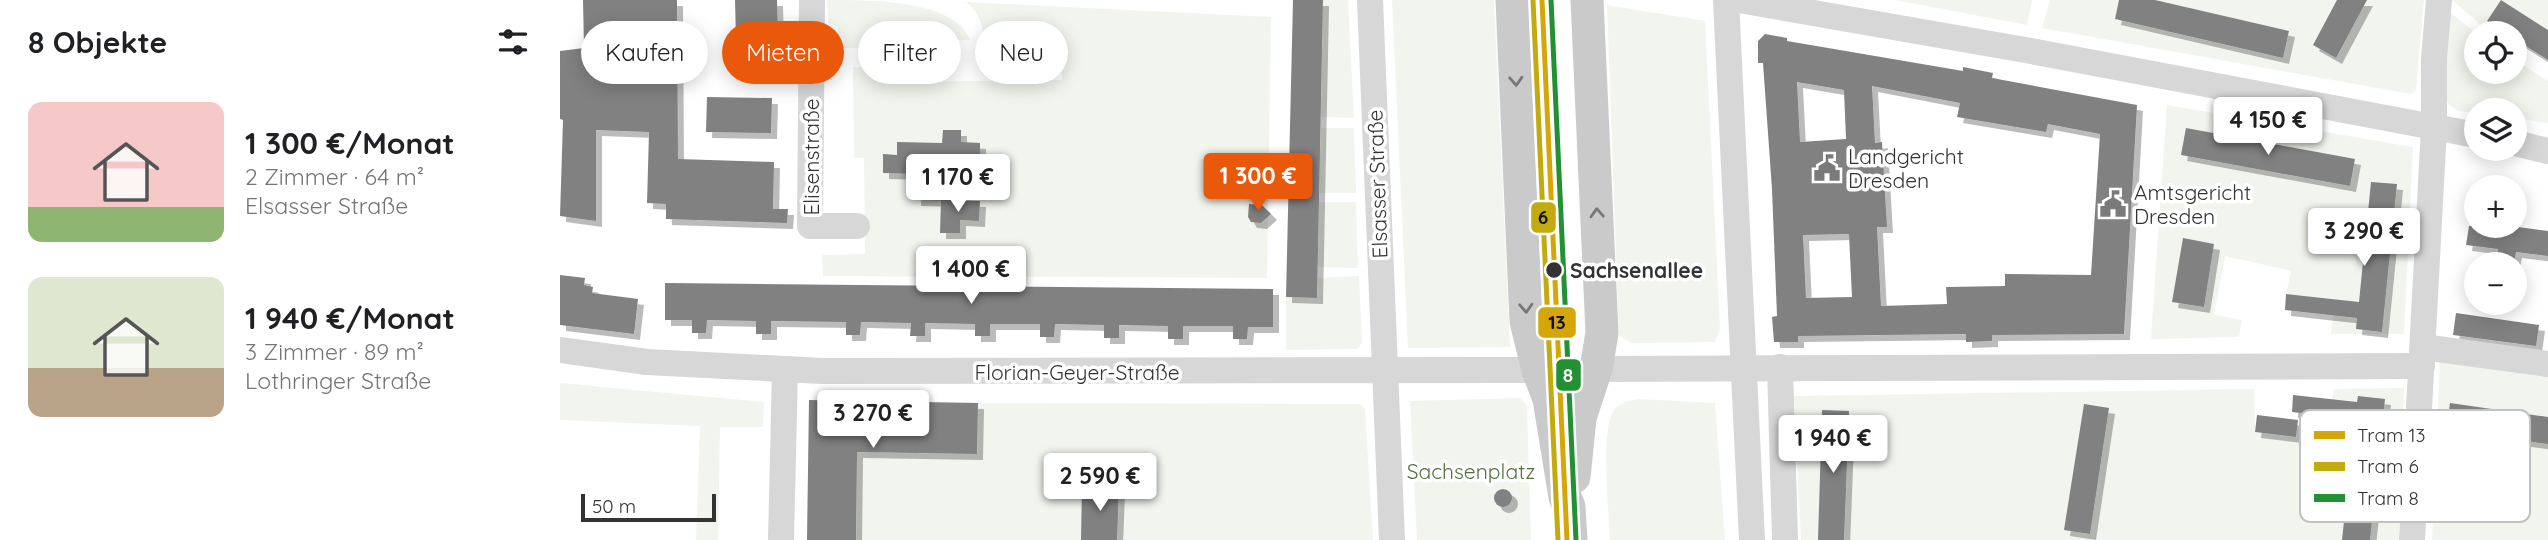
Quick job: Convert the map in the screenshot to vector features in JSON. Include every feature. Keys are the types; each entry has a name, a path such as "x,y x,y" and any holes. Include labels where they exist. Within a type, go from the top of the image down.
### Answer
{"main road":[{"path":"1513,0 1526,321 1538,370 1549,399 1564,496 1569,507 1571,540"},
{"path":"1569,507 1573,496 1580,418 1596,369 1602,333 1587,0"}],"street":[{"name":"Elisenstraße","path":"813,0 810,226 857,226"},
{"name":"Elsasser Straße","path":"1370,0 1384,369"},
{"path":"1726,0 1752,540"},
{"path":"1739,0 2464,133"},
{"path":"2420,410 2434,127 2434,58 2439,0"},
{"path":"2527,146 2548,150"},
{"name":"Florian-Geyer-Straße","path":"560,350 648,362 785,370 999,372 1384,369"},
{"path":"1596,369 2423,356 2548,364"},
{"path":"1780,367 1785,540"},
{"path":"1392,540 1384,369 1538,370"},
{"path":"781,540 785,370"},
{"path":"2412,540 2413,522"}],"green space":[{"path":"827,0 910,5 930,10 953,21 858,21 858,48 844,48 844,21 828,21"},
{"path":"1323,0 1348,0 1354,118 1321,117"},
{"path":"1392,0 1494,0 1510,347 1408,348"},
{"path":"1895,0 2032,0 2027,25"},
{"path":"2050,0 2424,0 2416,90 2411,94 2042,28"},
{"path":"2452,0 2501,0 2487,21 2476,21"},
{"path":"2501,0 2548,0 2548,30"},
{"path":"966,2 1271,17 1267,278 823,276 822,255 865,254 864,158 854,158 853,67 858,67 858,84 961,84 961,81 975,81 975,84 1068,84 1068,21 980,21"},
{"path":"1607,5 1705,21 1720,329 1715,342 1631,343 1619,335"},
{"path":"2448,11 2464,24 2464,84 2527,84 2527,68 2548,81 2548,123 2527,120 2527,98 2464,98 2464,111 2450,106 2444,98"},
{"path":"961,27 970,40 961,40"},
{"path":"2167,105 2413,147 2404,334 2331,334 2335,299 2286,294 2291,271 2225,256 2214,315 2242,320 2239,337 2151,339"},
{"path":"1321,128 1354,128 1356,193 1319,193"},
{"path":"1319,202 1356,202 1358,268 1317,267"},
{"path":"1359,276 1362,342 1357,349 1286,350 1286,297 1317,298 1317,278"},
{"path":"2440,357 2548,371 2548,540 2432,540 2433,522 2530,522 2530,410 2438,410"},
{"path":"560,383 764,402 763,427 720,427 718,540 696,540 700,426 560,420"},
{"path":"2404,388 2403,410 2304,410 2332,399 2334,389"},
{"path":"2254,389 2255,432 2295,436 2299,412 2300,522 2400,522 2399,540 1801,540 1794,396"},
{"name":"Sachsenplatz","path":"1520,398 1527,406 1531,540 1417,540 1410,401"},
{"path":"1638,399 1715,403 1725,540 1610,540 1607,435 1614,410 1625,402"},
{"path":"978,403 1360,404 1365,409 1373,540 1117,540 1119,487 1081,540 856,540 857,452 977,454"}],"building":[{"path":"583,0 677,0 677,21 583,21"},
{"path":"735,0 777,0 778,21 736,21"},
{"path":"1293,0 1323,0 1317,298 1286,297"},
{"path":"2119,0 2155,0 2289,31 2283,58 2115,19"},
{"path":"2337,0 2367,0 2336,58 2313,45"},
{"path":"2501,0 2548,30 2548,60 2527,47 2527,21 2487,21"},
{"name":"Landgericht Dresden","path":"1765,34 1787,38 1787,41 1963,71 1963,67 1993,73 1992,78 2137,105 2124,334 1992,335 1992,341 1966,342 1966,334 1798,336 1798,342 1774,342 1772,317 1777,316 1772,189 1763,63 1758,63 1758,41","holes":["1797,82 1844,90 1846,139 1800,142","1872,86 1960,103 1957,117 2046,132 2048,124 2100,134 2091,275 2005,274 2005,286 1946,287 1947,304 1881,306 1877,227 1887,227 1882,142 1875,143","1849,234 1852,297 1806,298 1803,235"]},
{"path":"581,48 581,84 678,84 678,159 774,162 773,209 788,209 787,223 666,219 666,204 647,203 649,132 596,130 596,221 560,216 563,120 560,119 560,51"},
{"path":"707,97 772,98 771,133 706,132"},
{"path":"2186,128 2355,159 2350,186 2181,155"},
{"path":"943,130 961,130 961,142 980,143 980,163 955,163 954,201 915,200 916,174 883,173 883,154 897,155 897,142 942,143"},
{"path":"2371,182 2397,184 2382,332 2356,329 2357,318 2285,310 2286,294 2359,302"},
{"path":"941,200 980,201 979,221 960,220 960,233 940,233"},
{"path":"1249,204 1262,205 1271,214 1261,223 1251,222 1248,217"},
{"path":"2527,228 2548,231 2548,256 2527,252 2498,252 2498,249 2466,245 2467,238 2527,238"},
{"path":"2183,238 2214,244 2204,307 2172,302"},
{"path":"560,275 585,278 584,285 593,287 592,293 638,299 634,334 560,325"},
{"path":"665,283 1273,289 1273,327 1248,327 1247,339 1233,339 1233,326 1183,326 1183,339 1168,339 1168,326 1119,325 1119,338 1104,338 1104,325 1055,324 1054,337 1040,337 1040,324 990,324 990,336 975,336 975,324 925,323 925,336 910,336 911,323 861,322 860,335 846,335 846,322 771,321 771,334 756,334 756,321 707,320 706,333 692,333 692,320 665,320"},
{"path":"2456,313 2539,325 2536,346 2453,335"},
{"path":"2293,395 2357,402 2358,396 2385,399 2384,410 2292,412"},
{"path":"809,400 978,403 977,454 857,452 856,540 807,540"},
{"path":"2450,403 2499,410 2449,410"},
{"path":"2084,404 2109,408 2090,534 2064,530"},
{"path":"1822,410 1849,411 1844,540 1818,540"},
{"path":"2530,414 2548,417 2548,444 2530,442"},
{"path":"2257,415 2298,420 2296,437 2255,432"},
{"path":"1082,486 1119,487 1117,540 1081,540"},
{"path":"1499,489 1507,489 1512,498 1510,505 1499,507 1494,502 1494,494"},
{"path":"2344,522 2372,522 2370,540 2342,540"}],"tram line":[{"name":"6","path":"1533,0 1558,540"},
{"name":"13","path":"1542,0 1567,540"},
{"name":"8","path":"1551,0 1576,540"}],"place":[{"name":"Landgericht Dresden","path":"1827,168"},
{"name":"Amtsgericht Dresden","path":"2113,204"},
{"name":"Sachsenallee","path":"1554,270"}]}
